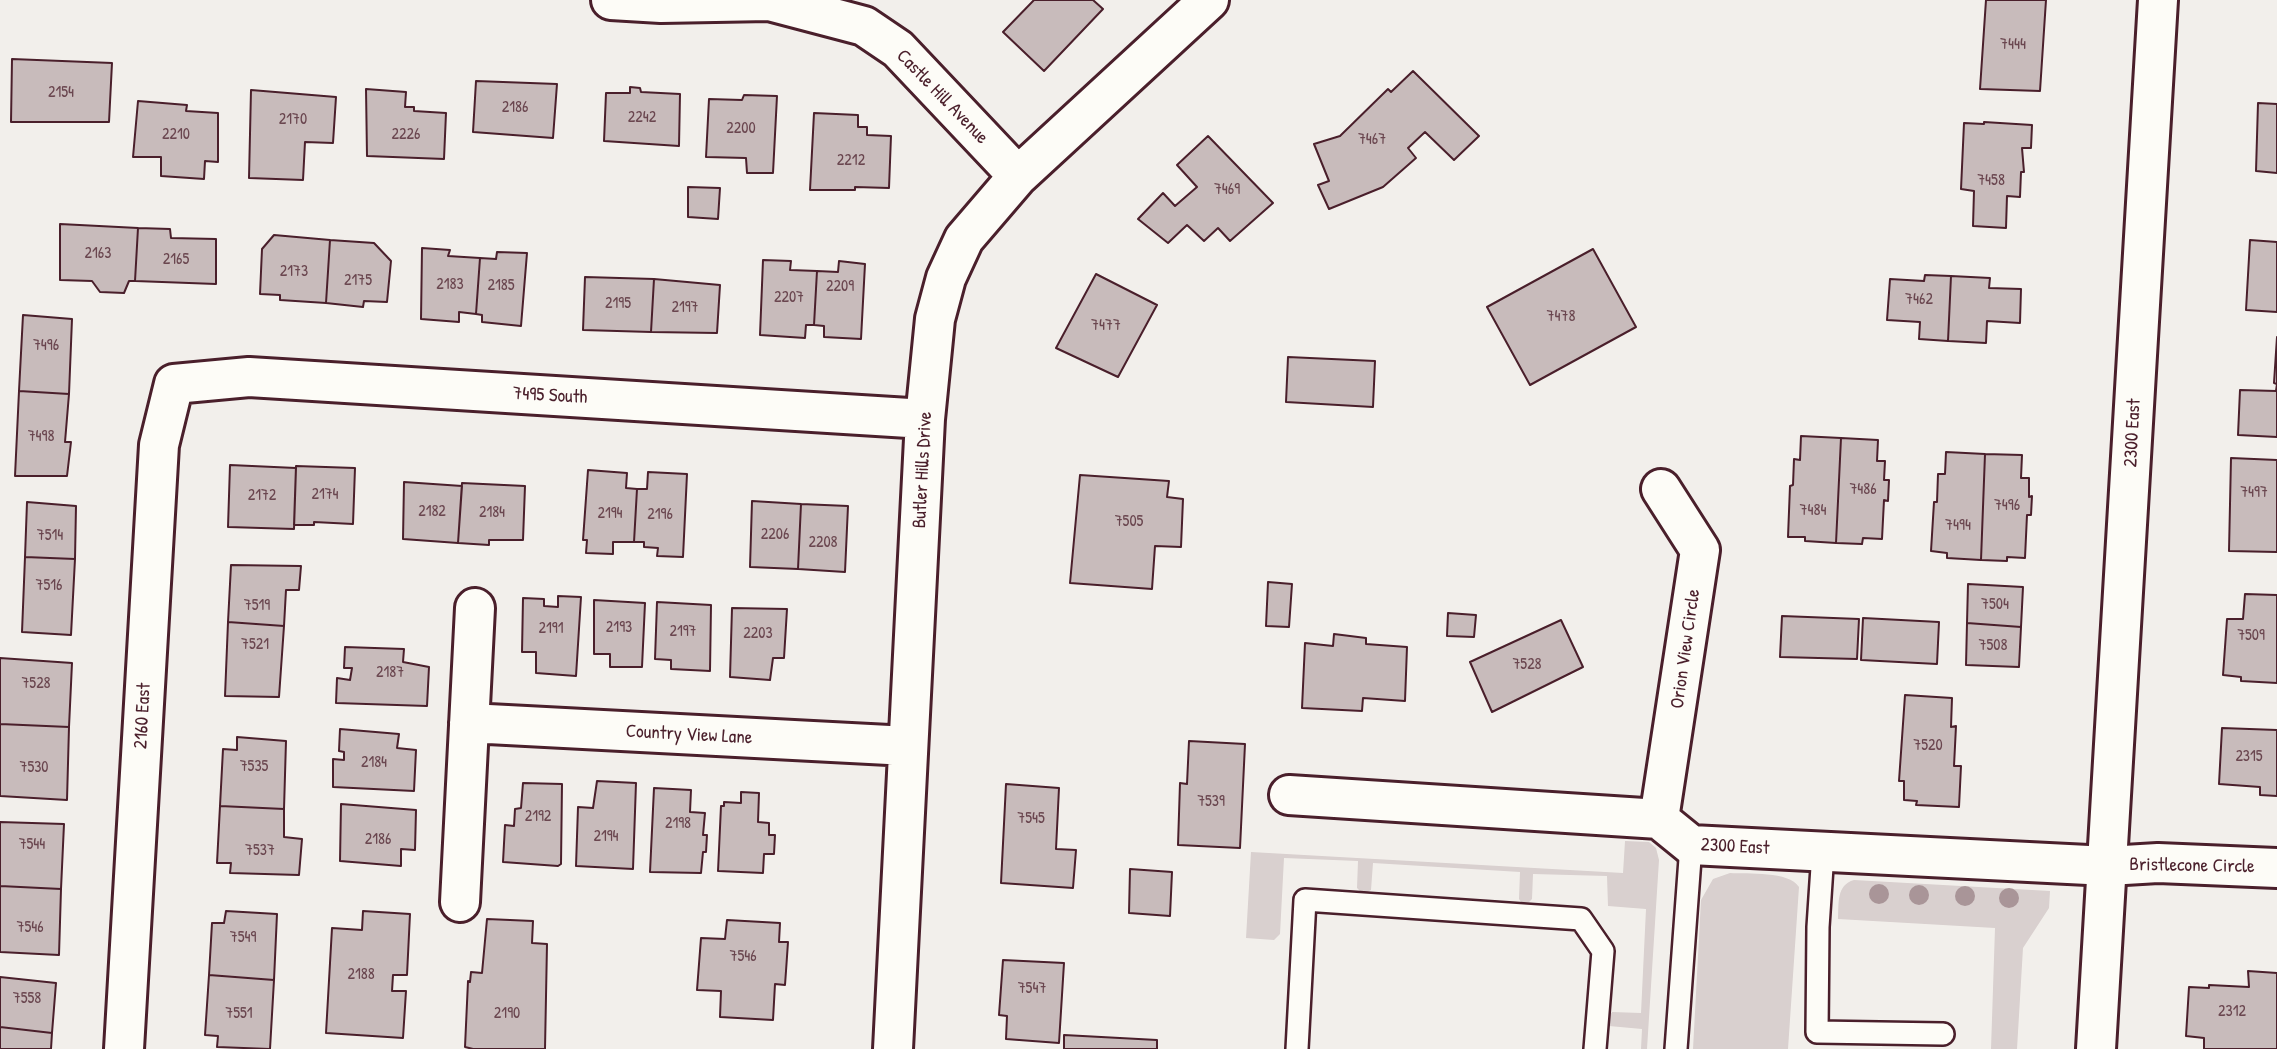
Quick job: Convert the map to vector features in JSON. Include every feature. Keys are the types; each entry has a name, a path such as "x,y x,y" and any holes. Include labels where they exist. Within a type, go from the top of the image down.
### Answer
{"street":[{"name":"Castle Hill Avenue","path":"611,0 661,3 769,1 864,26 898,49 1018,176"},
{"name":"Butler Hills Drive","path":"893,1049 925,419 935,319 946,278 964,239 1018,176 1209,0"},
{"name":"2300 East","path":"2096,1049 2158,0"},
{"name":"7495 South","path":"174,384 248,377 925,419"},
{"name":"2160 East","path":"124,1049 159,445 174,384"},
{"name":"Orion View Circle","path":"1659,819 1700,550 1661,489"},
{"path":"460,902 475,608"},
{"name":"Country View Lane","path":"469,723 908,747"},
{"path":"1289,795 1659,819"},
{"name":"2300 East","path":"1659,819 1691,845 2108,866"},
{"name":"Bristlecone Circle","path":"2108,866 2158,863 2277,868"}],"lane":[{"path":"1676,1049 1691,845"},
{"path":"1823,852 1818,927 1817,1032 1943,1034"},
{"path":"1297,1049 1305,900 1581,919 1603,951 1595,1049"}],"shaded area":[{"path":"1625,841 1649,842 1656,848 1659,860 1647,1049 1641,1049 1642,1029 1609,1026 1612,1012 1641,1013 1646,909 1608,906 1607,876 1533,874 1532,899 1529,902 1521,902 1520,872 1373,863 1371,890 1361,892 1357,888 1358,861 1284,858 1280,934 1274,940 1246,938 1251,852 1623,873"},
{"path":"1730,873 1778,876 1787,878 1799,887 1788,1049 1693,1049 1701,900 1713,879"},
{"path":"1854,880 2050,891 2049,908 2023,948 2017,1049 1991,1049 1995,928 1838,919 1841,891 1848,882"}],"building":[{"path":"1034,0 1093,0 1103,9 1044,71 1003,32"},
{"path":"1986,0 2046,0 2040,91 1980,89"},
{"path":"12,59 112,63 109,122 11,122"},
{"path":"1413,71 1479,136 1454,160 1425,132 1408,148 1416,158 1383,187 1329,209 1318,185 1329,181 1314,144 1340,136 1388,89 1391,92"},
{"path":"476,81 557,84 553,138 473,132"},
{"path":"630,87 640,88 641,92 680,94 679,146 604,141 606,93 630,93"},
{"path":"366,89 406,92 405,107 414,107 414,111 446,113 444,159 367,156"},
{"path":"251,90 336,97 333,143 305,142 303,180 249,178"},
{"path":"744,95 777,96 773,173 747,173 746,158 706,157 709,99 742,100"},
{"path":"138,101 187,105 186,111 218,113 218,162 205,161 204,179 161,176 161,157 133,157"},
{"path":"2258,103 2277,104 2277,173 2256,171"},
{"path":"814,113 858,115 858,127 867,127 867,135 891,136 889,188 810,190"},
{"path":"1964,123 2032,125 2031,148 2022,148 2024,172 2021,172 2020,197 2007,196 2006,228 1973,226 1974,191 1961,189"},
{"path":"1208,136 1273,203 1230,241 1218,228 1204,241 1187,225 1168,243 1138,219 1163,193 1175,206 1197,187 1177,165"},
{"path":"688,187 720,188 718,219 688,217"},
{"path":"60,224 138,228 135,281 129,281 124,293 100,292 92,281 60,280"},
{"path":"138,228 170,229 171,238 216,239 216,284 135,281"},
{"path":"274,235 330,240 326,303 280,300 280,295 260,294 262,249"},
{"path":"330,240 374,243 391,261 387,302 364,301 363,307 326,303"},
{"path":"2250,240 2277,242 2277,312 2246,310"},
{"path":"422,248 450,250 448,256 480,258 476,314 459,312 459,322 421,319"},
{"path":"1593,249 1636,327 1530,385 1487,307"},
{"path":"497,252 527,253 521,326 482,322 482,315 476,314 480,258 496,259"},
{"path":"763,260 791,261 790,270 817,271 814,325 806,325 805,338 760,335"},
{"path":"839,261 865,264 861,339 824,337 824,326 814,325 817,271 838,272"},
{"path":"1096,274 1157,305 1118,377 1056,348"},
{"path":"1925,275 1951,276 1948,341 1919,339 1920,322 1887,320 1890,279 1924,281"},
{"path":"1951,276 1990,278 1989,288 2021,289 2020,323 1987,321 1986,343 1948,341"},
{"path":"585,277 654,279 651,332 583,330"},
{"path":"654,279 720,285 717,333 651,332"},
{"path":"23,315 72,319 69,394 19,391"},
{"path":"2277,337 2277,384 2274,383"},
{"path":"1288,357 1375,361 1373,407 1286,402"},
{"path":"2277,384 2277,437 2238,435 2240,390 2276,391"},
{"path":"19,391 69,394 65,442 71,442 67,476 15,476"},
{"path":"1801,436 1841,438 1836,543 1805,541 1805,537 1788,537 1790,486 1793,485 1794,459 1800,460"},
{"path":"1841,438 1878,440 1877,461 1885,461 1884,480 1889,480 1888,501 1884,500 1882,539 1863,538 1862,544 1836,543"},
{"path":"1946,452 1985,454 1981,560 1947,558 1947,553 1931,551 1938,474 1945,474"},
{"path":"1985,454 2022,455 2021,478 2029,478 2029,497 2032,496 2031,515 2027,515 2025,558 2007,557 2007,561 1981,560"},
{"path":"2231,458 2277,460 2277,552 2229,551"},
{"path":"230,465 296,468 294,529 228,527"},
{"path":"296,466 355,468 353,524 314,522 314,525 294,525"},
{"path":"588,470 627,473 626,488 637,489 634,542 613,542 613,554 586,553 587,540 583,540"},
{"path":"648,472 687,474 683,557 657,556 658,548 644,547 644,542 634,542 637,489 647,489"},
{"path":"1080,475 1169,481 1167,497 1183,499 1181,547 1155,546 1152,589 1070,583"},
{"path":"404,482 462,486 458,543 403,539"},
{"path":"462,483 525,486 523,540 489,540 489,545 458,543"},
{"path":"752,501 801,504 798,569 750,567"},
{"path":"27,502 76,506 75,559 25,557"},
{"path":"801,504 848,506 845,572 798,569"},
{"path":"25,557 75,559 71,635 22,632"},
{"path":"231,565 301,566 299,590 286,590 284,626 228,622"},
{"path":"1268,582 1292,584 1289,627 1266,626"},
{"path":"1968,584 2023,587 2021,627 1967,623"},
{"path":"2245,594 2277,595 2277,683 2241,681 2241,677 2223,675 2227,619 2243,619"},
{"path":"558,596 581,597 576,676 536,673 536,652 522,652 523,598 544,599 544,606 558,607"},
{"path":"594,600 645,603 642,667 610,667 610,654 594,654"},
{"path":"657,602 711,605 710,671 671,669 671,660 655,659"},
{"path":"732,608 787,609 784,658 773,658 770,680 730,677"},
{"path":"1448,613 1476,615 1474,637 1447,636"},
{"path":"1782,616 1859,619 1857,659 1780,657"},
{"path":"1863,618 1939,622 1937,664 1861,660"},
{"path":"1561,620 1583,667 1492,712 1470,662"},
{"path":"228,622 284,626 279,697 225,696"},
{"path":"1967,623 2021,627 2019,667 1966,665"},
{"path":"1334,634 1366,638 1366,644 1407,647 1405,701 1363,698 1362,711 1302,708 1305,643 1333,646"},
{"path":"345,647 404,649 403,662 429,667 427,706 336,703 337,678 350,680 352,668 344,668"},
{"path":"0,658 72,663 69,727 0,724"},
{"path":"1905,695 1952,698 1951,727 1956,726 1954,766 1961,766 1959,807 1916,805 1917,801 1904,800 1904,781 1899,781"},
{"path":"0,724 69,727 67,800 0,796"},
{"path":"2222,728 2277,730 2277,796 2260,795 2260,787 2219,784"},
{"path":"340,729 399,734 397,748 416,750 414,791 333,787 333,759 344,760 344,752 339,751"},
{"path":"237,737 286,741 284,809 220,806 223,749 237,750"},
{"path":"1189,741 1245,744 1240,848 1178,845 1180,783 1187,784"},
{"path":"597,781 636,783 633,869 576,866 578,807 593,808"},
{"path":"523,783 562,784 561,864 558,866 503,862 505,825 514,826 515,809 521,808"},
{"path":"1006,784 1059,788 1056,849 1076,850 1073,888 1001,883"},
{"path":"654,788 691,790 690,812 705,813 703,835 707,835 706,852 703,852 701,873 650,872"},
{"path":"741,792 759,793 758,822 769,823 769,835 775,835 774,854 764,854 763,873 718,871 721,806 724,806 724,802 741,803"},
{"path":"341,804 416,810 415,850 401,849 401,866 340,861"},
{"path":"220,806 284,809 284,837 302,839 299,875 230,873 231,863 217,863"},
{"path":"0,822 64,824 61,889 0,886"},
{"path":"1130,869 1172,872 1170,916 1129,913"},
{"path":"0,886 61,889 59,955 0,952"},
{"path":"226,911 277,914 274,980 209,975 212,923 224,923"},
{"path":"363,911 410,914 407,975 393,975 392,991 406,991 403,1038 326,1033 332,928 362,930"},
{"path":"487,919 533,921 532,943 547,944 545,1049 465,1047 468,981 470,982 471,972 482,973"},
{"path":"727,920 780,923 779,942 788,942 785,985 775,984 773,1020 720,1017 721,991 697,990 701,938 725,939"},
{"path":"1003,960 1064,963 1059,1043 1006,1039 1007,1016 999,1015"},
{"path":"2248,971 2277,973 2277,1049 2204,1049 2204,1038 2186,1036 2189,987 2249,987"},
{"path":"209,975 274,980 270,1049 217,1047 218,1036 205,1035"},
{"path":"0,977 56,983 52,1033 0,1027"},
{"path":"0,1027 52,1033 51,1049 0,1049"},
{"path":"1064,1035 1157,1040 1157,1049 1064,1049"}]}
